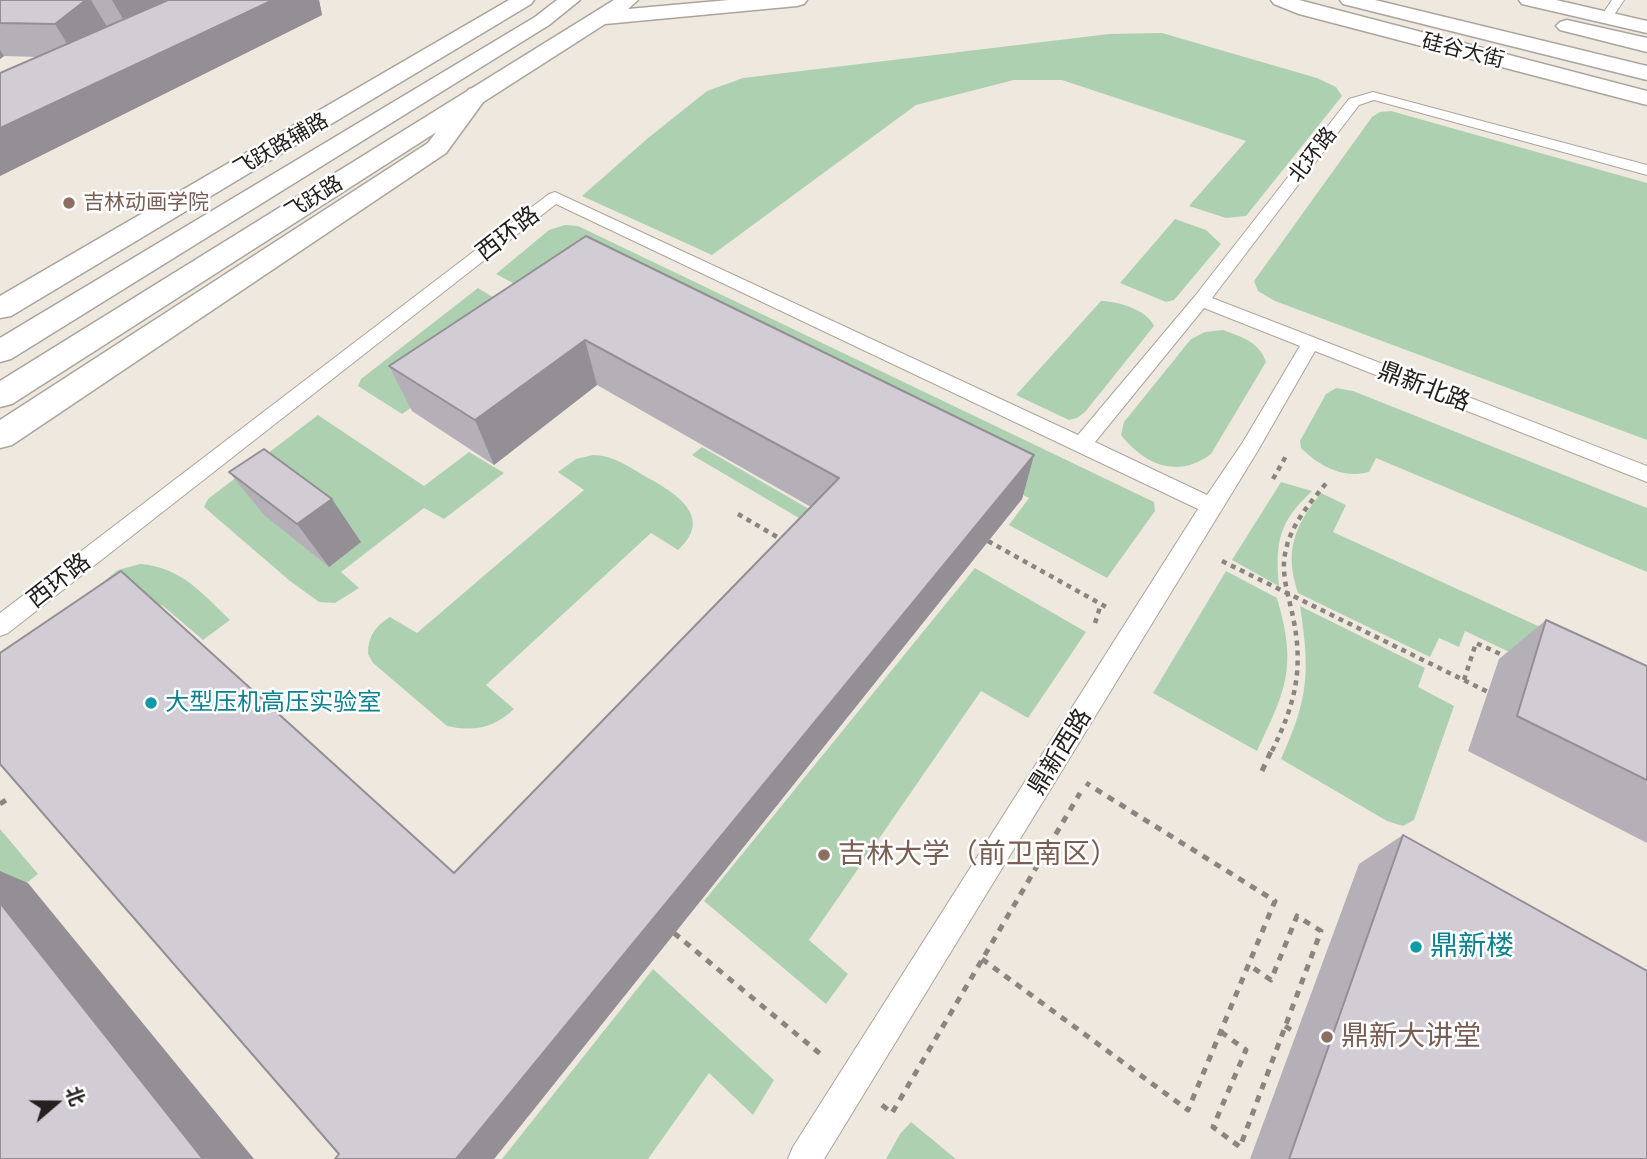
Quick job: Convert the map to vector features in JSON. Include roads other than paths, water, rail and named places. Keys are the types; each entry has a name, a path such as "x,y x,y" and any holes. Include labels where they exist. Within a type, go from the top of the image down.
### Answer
{"main road":[{"name":"飞跃路辅路","path":"0,309 524,0"},
{"name":"飞跃路","path":"0,352 542,21 570,0"},
{"name":"飞跃路","path":"0,396 628,0"},
{"path":"599,18 797,0"},
{"name":"硅谷大街","path":"1281,0 1306,10 1647,98"},
{"name":"硅谷大街","path":"1350,0 1647,73"},
{"name":"硅谷大街","path":"1520,6 1612,9 1647,27"},
{"name":"硅谷大街","path":"1520,6 1647,45"},
{"path":"0,436 437,148 478,94"}],"lane":[{"name":"北环路","path":"1082,444 1201,300 1354,102 1361,98 1388,98 1647,170"},
{"name":"西环路","path":"0,626 555,197 1082,444"},
{"name":"鼎新北路","path":"1201,300 1647,474"},
{"name":"鼎新西路","path":"805,1159 1250,447 1311,343"},
{"path":"1082,444 1211,506"}],"place":[{"name":"吉林动画学院","path":"69,203"},
{"name":"大型压机高压实验室","path":"151,703"},
{"name":"吉林大学（前卫南区）","path":"824,855"},
{"name":"鼎新楼","path":"1416,947"},
{"name":"鼎新大讲堂","path":"1327,1037"}]}
